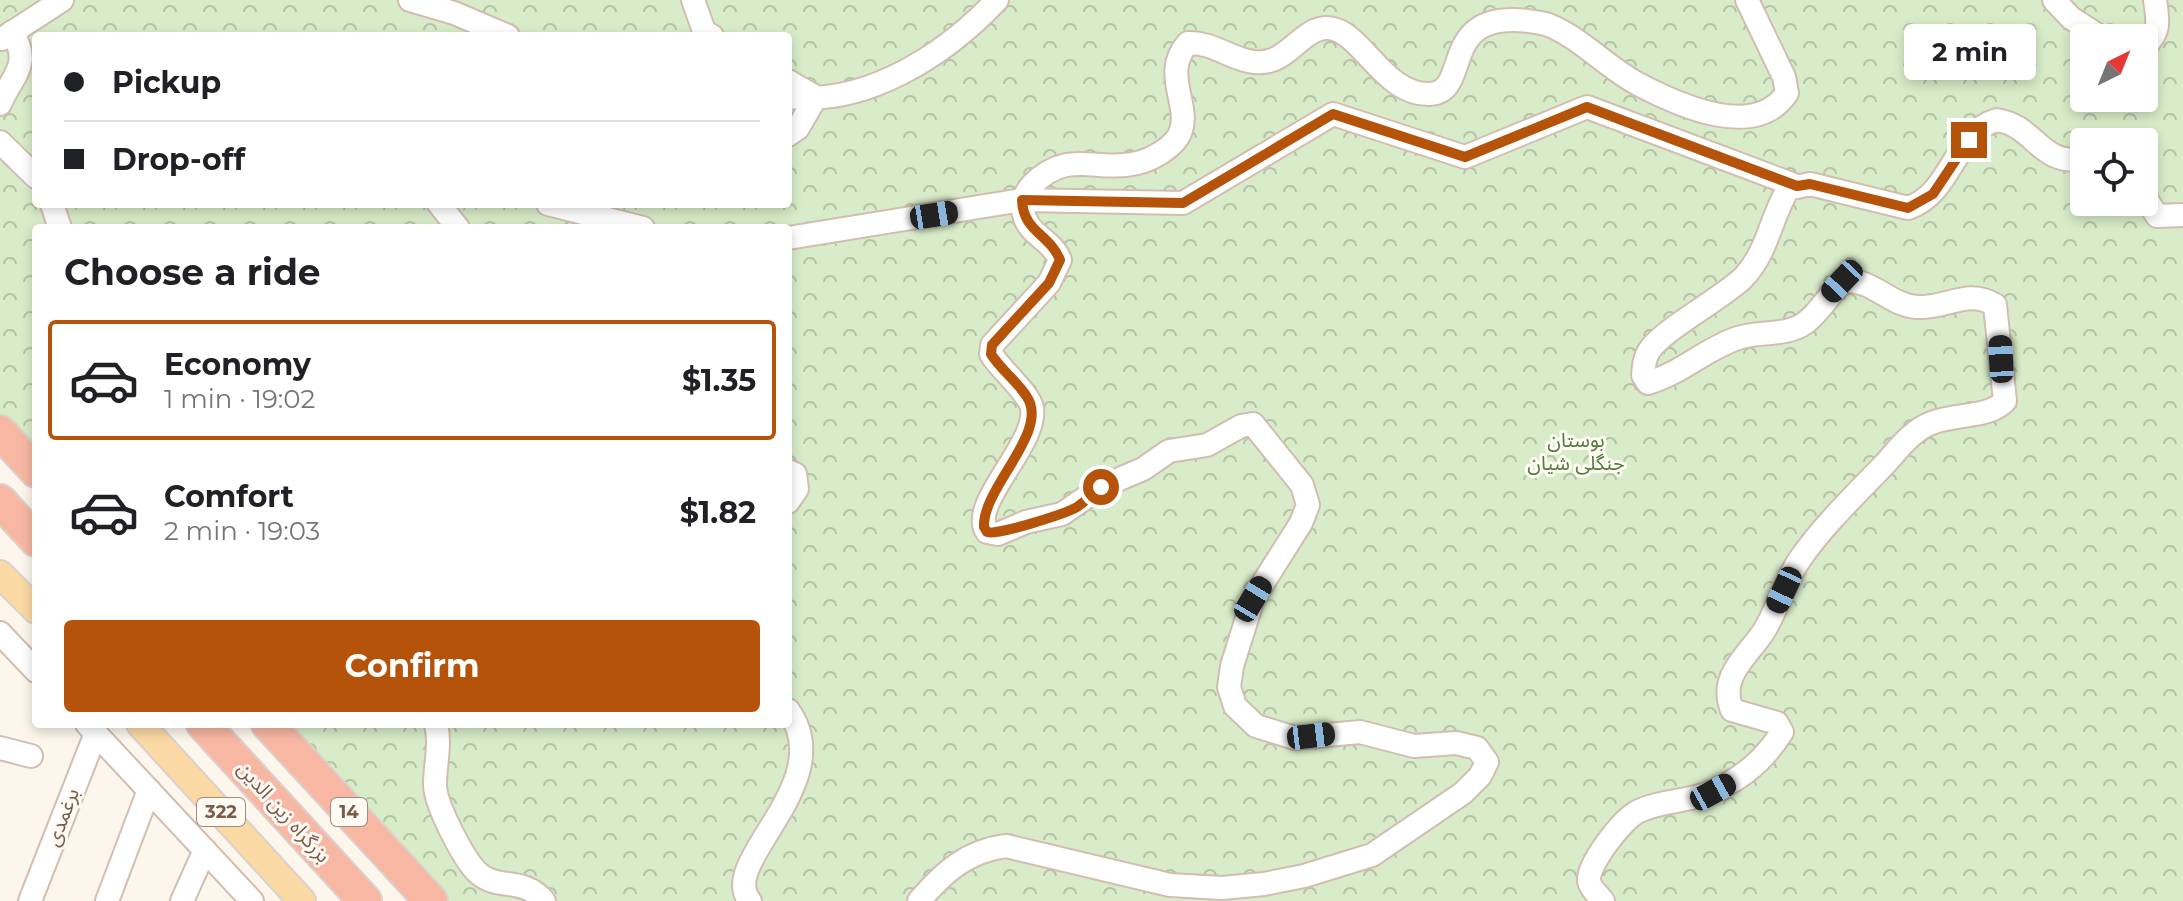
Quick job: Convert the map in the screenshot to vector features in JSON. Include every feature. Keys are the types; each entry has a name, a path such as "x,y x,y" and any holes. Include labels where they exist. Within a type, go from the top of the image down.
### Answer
{"highway":[{"path":"0,432 32,467"},
{"path":"0,501 32,536"},
{"name":"بزرگراه زین الدین","path":"207,728 365,901"},
{"name":"14","path":"272,728 431,901"}],"main road":[{"path":"0,574 32,606"},
{"path":"0,595 32,626"},
{"name":"322","path":"126,728 284,901"},
{"name":"322","path":"144,728 302,901"}],"street":[{"path":"0,104 19,74 22,49 6,36 62,0"},
{"path":"410,0 454,13 499,32"},
{"path":"693,0 706,32"},
{"path":"792,97 816,97 868,88 963,33 997,0"},
{"path":"919,901 960,860 985,849 1006,846 1170,885 1222,888 1304,876 1372,855 1463,793 1480,776 1487,762 1477,748 1456,743 1414,746 1360,732 1295,738 1256,726 1235,706 1229,687 1232,666 1253,599 1301,523 1308,505 1302,485 1253,424 1241,426 1207,445 1169,451 1143,469 1101,487 1062,514 1026,522 998,534 987,532 983,517 988,502 1029,430 1032,409 1028,397 991,354 992,345 1049,283 1060,260 1050,244 1025,221 1022,200 1041,175 1066,163 1135,164 1168,147 1179,135 1181,110 1176,84 1176,59 1188,43 1203,42 1247,62 1259,63 1280,58 1311,32 1326,27 1340,31 1371,63 1402,85 1428,94 1440,92 1453,79 1459,42 1476,22 1496,16 1520,17 1549,25 1637,83 1674,99 1717,115 1755,116 1777,107 1787,93 1784,77 1747,0"},
{"path":"2054,0 2080,24"},
{"path":"2155,0 2158,28"},
{"path":"792,83 816,97"},
{"path":"792,132 798,128 816,97"},
{"path":"792,237 1022,200 1183,203 1333,114 1465,157 1587,107 1797,186"},
{"path":"1603,901 1591,887 1588,877 1592,864 1635,813 1713,792 1750,771 1775,746 1782,732 1777,723 1732,710 1726,691 1729,679 1766,628 1798,561 1900,444 1922,427 1945,417 1990,411 2005,401 1995,305 1986,300 1961,296 1922,307 1904,305 1858,279 1842,281 1807,322 1794,330 1740,337 1712,348 1678,372 1648,383 1643,375 1647,353 1656,342 1697,315 1743,278 1761,257 1780,202 1788,189 1810,184 1908,208 1920,205 1945,179 1978,129 1997,120 2022,129 2049,155 2070,160"},
{"path":"0,142 32,173"},
{"path":"442,208 455,224"},
{"path":"564,208 627,224"},
{"path":"2158,216 2183,215"},
{"path":"792,473 795,474 797,489 792,496"},
{"path":"0,633 32,667"},
{"path":"750,901 743,886 744,871 786,803 804,746 799,725 792,715"},
{"path":"437,728 441,744 436,799 477,872 491,881 526,886 544,901"},
{"path":"92,729 252,901"},
{"name":"برغمدی","path":"30,901 92,729"},
{"path":"0,748 31,756"},
{"path":"107,901 149,790"},
{"path":"182,901 205,850"}],"green space":[{"name":"بوستان جنگلی شیان","path":"0,0 2183,0 2183,901 427,901 267,728 792,728 792,224 32,224 32,475 0,440"}],"route":[{"path":"1101,487 1062,514 1026,522 998,534 987,532 984,527 983,517 988,502 1029,430 1032,409 1028,397 1003,373 991,354 992,345 1057,274 1060,260 1050,244 1025,221 1022,200 1183,203 1333,114 1465,157 1587,107 1797,186 1810,184 1908,208 1920,205 1933,194 1969,140"}]}
